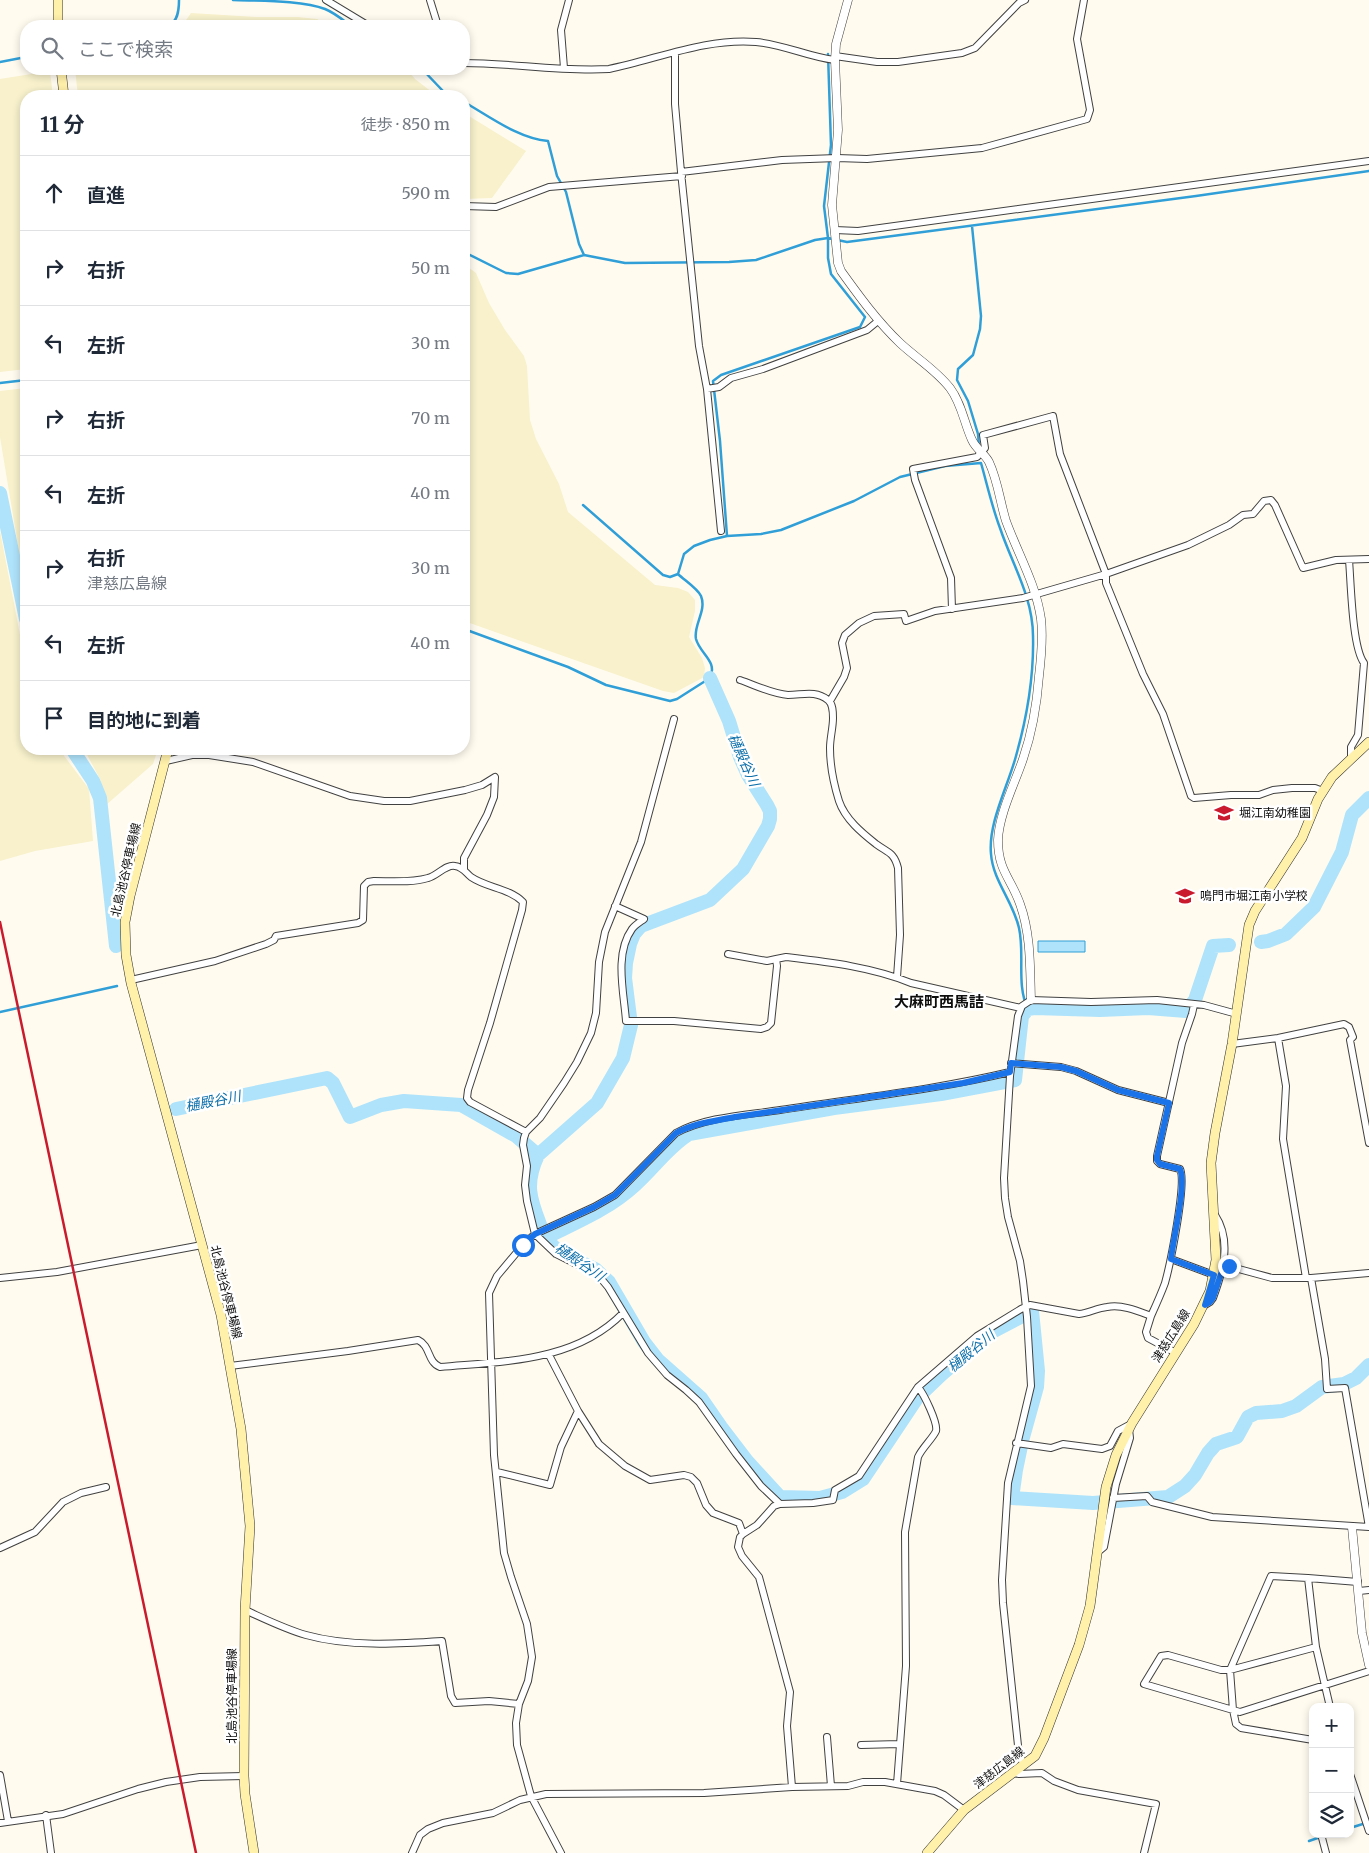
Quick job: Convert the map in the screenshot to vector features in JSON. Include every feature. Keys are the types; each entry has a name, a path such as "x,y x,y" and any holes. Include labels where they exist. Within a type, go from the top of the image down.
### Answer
{"main road":[{"path":"58,0 58,20"},
{"path":"62,75 63,90"},
{"name":"津慈広島線","path":"927,1853 964,1810 1035,1756 1044,1738 1079,1645 1090,1606 1106,1487 1116,1455 1130,1426 1205,1305 1214,1275 1216,1260 1212,1156 1237,1014 1249,925 1255,911 1302,838 1318,799 1332,777 1369,742"},
{"name":"北島池谷停車場線","path":"167,755 130,896 126,922 126,955 131,980 221,1315 241,1429 250,1526 245,1610 244,1776 254,1853"}],"street":[{"path":"326,0 359,20"},
{"path":"430,0 436,20"},
{"path":"564,68 561,30 568,0"},
{"path":"848,0 836,44 838,130 832,158 832,205 840,271 878,321 901,344 938,374 951,390 961,407 972,440 989,461 1006,520 1041,621 1040,673 1037,701 1024,756 998,836 998,856 1005,875 1020,903 1025,922 1029,956 1025,1004 1018,1016 1011,1063 1005,1198 1008,1218 1020,1261 1027,1312 1031,1386 1008,1483 1002,1580 1019,1755 1024,1764"},
{"path":"470,62 591,70 609,69 719,42 775,44 822,58 898,62 962,53 975,48 1019,3 1025,0"},
{"path":"470,206 496,207 548,187 681,174 745,163 832,158 867,160 982,148 1087,119 1090,110 1077,39 1084,0"},
{"path":"675,53 675,104 689,258 699,346 709,389 721,531"},
{"path":"836,232 858,231 1369,161"},
{"path":"709,389 719,387 726,380 763,369 867,330 878,321"},
{"path":"981,453 983,436 1053,416 1060,454 1106,574 1106,583 1143,674 1163,714 1191,796 1194,798 1231,795 1259,796 1273,790 1292,788 1314,788 1323,791"},
{"path":"952,609 951,578 912,469 981,453"},
{"path":"830,701 847,668 842,643 845,635 859,623 874,616 904,614 906,621 934,611 1023,598 1106,574 1188,545 1229,525 1243,515 1253,514 1264,501 1271,500 1275,505 1303,568 1336,560 1369,559"},
{"path":"1349,560 1356,636 1360,657 1364,663 1358,735 1351,747 1351,757"},
{"path":"740,680 787,695 817,694 830,701 833,708 830,748 831,766 843,811 877,845 889,851 896,859 900,935 898,977"},
{"path":"674,719 641,842 605,932 600,954 596,1013 591,1033 564,1083 524,1138 527,1166 525,1185 527,1201 537,1233 556,1254 598,1276 608,1287 648,1354 667,1375 699,1402 761,1486 777,1501 813,1503 828,1501 838,1488 859,1476 921,1391 986,1330 1021,1309 1027,1312"},
{"path":"166,761 192,755"},
{"path":"214,755 253,762 350,796 384,801 410,801 465,790 482,785 495,777 494,797 487,815 464,858 464,870"},
{"path":"131,980 215,961 266,944 274,940 276,936 358,923 363,920 364,886 368,882 422,880 454,865 464,870 471,877 517,896 522,902 522,910 490,1023 468,1090 468,1098 470,1102 524,1138"},
{"path":"615,906 644,919 633,928 628,936 622,959 621,970 626,1021 674,1021 761,1029 767,1027 771,1023 777,966 776,959"},
{"path":"728,954 767,961 786,957 850,966 898,977 920,985 1025,1004 1157,1000 1204,1005 1237,1014"},
{"path":"1176,1353 1148,1338 1146,1332 1164,1285 1171,1259 1182,1190 1182,1172 1180,1169 1160,1164 1157,1156 1192,1005"},
{"path":"1232,1044 1278,1038 1344,1024 1349,1027 1353,1036 1350,1040 1369,1144"},
{"path":"1113,1498 1148,1496 1152,1502 1212,1517 1369,1527 1345,1388 1327,1386 1325,1359 1308,1278 1283,1139 1286,1086 1278,1038"},
{"path":"1011,1063 1061,1067 1076,1071 1118,1090 1169,1103"},
{"path":"561,1853 531,1796 517,1745 516,1723 519,1704 528,1681 532,1657 530,1639 504,1553 494,1455 489,1293 497,1276 523,1245 537,1233 594,1207 615,1195 676,1133 685,1128 735,1117 963,1083 1010,1074"},
{"path":"1205,1305 1213,1298 1226,1265 1221,1224 1215,1215"},
{"path":"0,1278 57,1272 202,1246"},
{"path":"1171,1259 1214,1275"},
{"path":"1226,1265 1272,1278 1308,1278 1369,1273"},
{"path":"1027,1312 1030,1305 1079,1314 1115,1306 1151,1316"},
{"path":"230,1366 348,1352 418,1340 427,1347 431,1360 435,1365 440,1367 549,1355 590,1340 613,1324 624,1313"},
{"path":"549,1355 578,1411 599,1444 625,1466 650,1480 684,1475 691,1477 697,1483 706,1505 713,1513 742,1530"},
{"path":"897,1784 906,1666 906,1521 918,1457 936,1431 936,1424 921,1391"},
{"path":"497,1472 550,1485 561,1447 578,1411"},
{"path":"1016,1443 1051,1448 1063,1444 1102,1449 1110,1446 1118,1431 1130,1426 1130,1438 1121,1463 1104,1547 1098,1552"},
{"path":"0,1548 35,1532 64,1502 81,1493 106,1486"},
{"path":"742,1530 756,1525 777,1501"},
{"path":"1352,1526 1362,1633 1369,1664"},
{"path":"742,1530 738,1547 742,1556 759,1577 790,1692 787,1726 792,1787"},
{"path":"1309,1739 1242,1728 1236,1724 1232,1710 1230,1670 1271,1576 1358,1582"},
{"path":"1308,1578 1316,1647 1329,1703"},
{"path":"1359,1591 1369,1590"},
{"path":"245,1610 307,1635 325,1638 367,1644 442,1641 451,1696 455,1703 489,1701 519,1704"},
{"path":"1316,1647 1230,1670 1221,1670 1168,1655 1161,1656 1144,1684 1240,1712 1369,1671"},
{"path":"827,1736 831,1786"},
{"path":"861,1745 899,1744"},
{"path":"1013,1772 1019,1774 1042,1773 1054,1781 1078,1790 1156,1804 1144,1853"},
{"path":"0,1774 8,1822"},
{"path":"0,1822 63,1814 138,1789 166,1782 200,1777 244,1776"},
{"path":"412,1853 420,1835 428,1829 442,1823 493,1813 531,1796 588,1793 704,1793 792,1787 848,1786 863,1782 885,1782 935,1791 944,1795 964,1810"},
{"path":"1354,1784 1366,1816 1368,1828"},
{"path":"46,1815 51,1853"},
{"path":"1321,1838 1326,1853"}],"shaded area":[{"path":"191,13 298,17 319,20 186,20"},
{"path":"25,75 50,75 52,90 20,90 20,370 0,372 0,79"},
{"path":"76,75 412,75 429,90 77,90"},
{"path":"470,117 526,151 492,198 470,199"},
{"path":"470,268 476,273 489,303 505,330 524,356 527,366 530,420 536,439 559,484 568,512 655,585 678,588 688,592 695,600 695,611 689,637 702,658 705,668 704,677 674,693 663,691 470,623"},
{"path":"20,389 20,558 0,437 0,391"},
{"path":"0,531 20,635 20,755 64,755 89,789 93,841 35,851 0,861"},
{"path":"87,755 156,755 153,764 106,805 100,779"}],"water":[{"path":"1038,941 1085,941 1085,952 1038,952"}],"waterway":[{"path":"175,20 179,0"},
{"path":"233,0 305,4 325,9 343,20"},
{"path":"828,54 831,145 824,206 828,238 847,242 1369,171"},
{"path":"0,62 20,58"},
{"path":"428,75 442,90"},
{"path":"470,106 526,136 548,141 557,176 566,192 579,244 584,255"},
{"path":"972,226 981,316 980,329 973,355 958,369 957,380 968,401 978,434 979,446"},
{"path":"470,255 506,273 518,274 584,255 625,263 756,260 815,240 828,238 828,258 831,274 865,317 860,327 721,375 713,381 720,441 727,536"},
{"path":"0,383 20,381"},
{"path":"470,631 568,667 606,685 670,701 677,699 710,678 712,672 710,662 696,639 696,628 702,607 701,596 694,587 678,574 684,554 694,546 727,536 761,534 781,530 854,501 900,477 945,466 981,463 997,520 1026,594 1032,622 1031,681 1026,711 1016,756 995,817 991,842 991,854 995,873 1019,928 1021,938 1022,990 1028,1009"},
{"name":"樋殿谷川","path":"0,493 20,590"},
{"path":"583,505 663,575 670,577 678,574"},
{"name":"樋殿谷川","path":"176,1109 327,1078 333,1083 350,1117 381,1105 404,1101 461,1105 516,1136 538,1155 597,1103 623,1058 631,1025 625,978 626,963 634,934 641,926 710,900 743,869 768,826 770,811 748,775 740,757 729,721 710,678"},
{"name":"樋殿谷川","path":"76,755 93,781 100,798 116,946"},
{"name":"樋殿谷川","path":"1261,942 1286,934 1314,907 1342,852 1352,815 1369,798"},
{"name":"樋殿谷川","path":"538,1155 533,1167 530,1187 533,1206 545,1238 592,1215 625,1194 668,1151 689,1134 834,1108 941,1094 1015,1080 1022,1016 1028,1009 1100,1010 1148,1008 1186,1011 1195,1000 1213,946 1229,945"},
{"path":"0,1012 117,986"},
{"name":"樋殿谷川","path":"545,1238 555,1248 595,1269 609,1282 644,1342 658,1360 701,1398 747,1461 780,1497 820,1498 842,1492 863,1479 917,1398 988,1334 1032,1311 1038,1371 1037,1387 1022,1441 1012,1498 1093,1503 1168,1497 1185,1486 1195,1475 1208,1453 1216,1444 1237,1437 1248,1417 1256,1413 1282,1411 1296,1406 1322,1387 1344,1384 1356,1378 1369,1365"},
{"path":"1354,1827 1366,1823"},
{"path":"1309,1841 1318,1838"}],"railway":[{"path":"0,922 196,1853"}],"place":[{"name":"堀江南幼稚園","path":"1224,813"},
{"name":"鳴門市堀江南小学校","path":"1185,896"}],"district":[{"name":"大麻町西馬詰","path":"939,1002"}],"route":[{"path":"523,1245 535,1234 594,1207 615,1195 676,1133 685,1128 735,1117 963,1083 1010,1072 1011,1063 1061,1067 1076,1071 1118,1090 1169,1103 1157,1160 1160,1164 1180,1169 1182,1172 1182,1190 1171,1259 1214,1275 1205,1305 1213,1298 1224,1265 1229,1266"}]}
